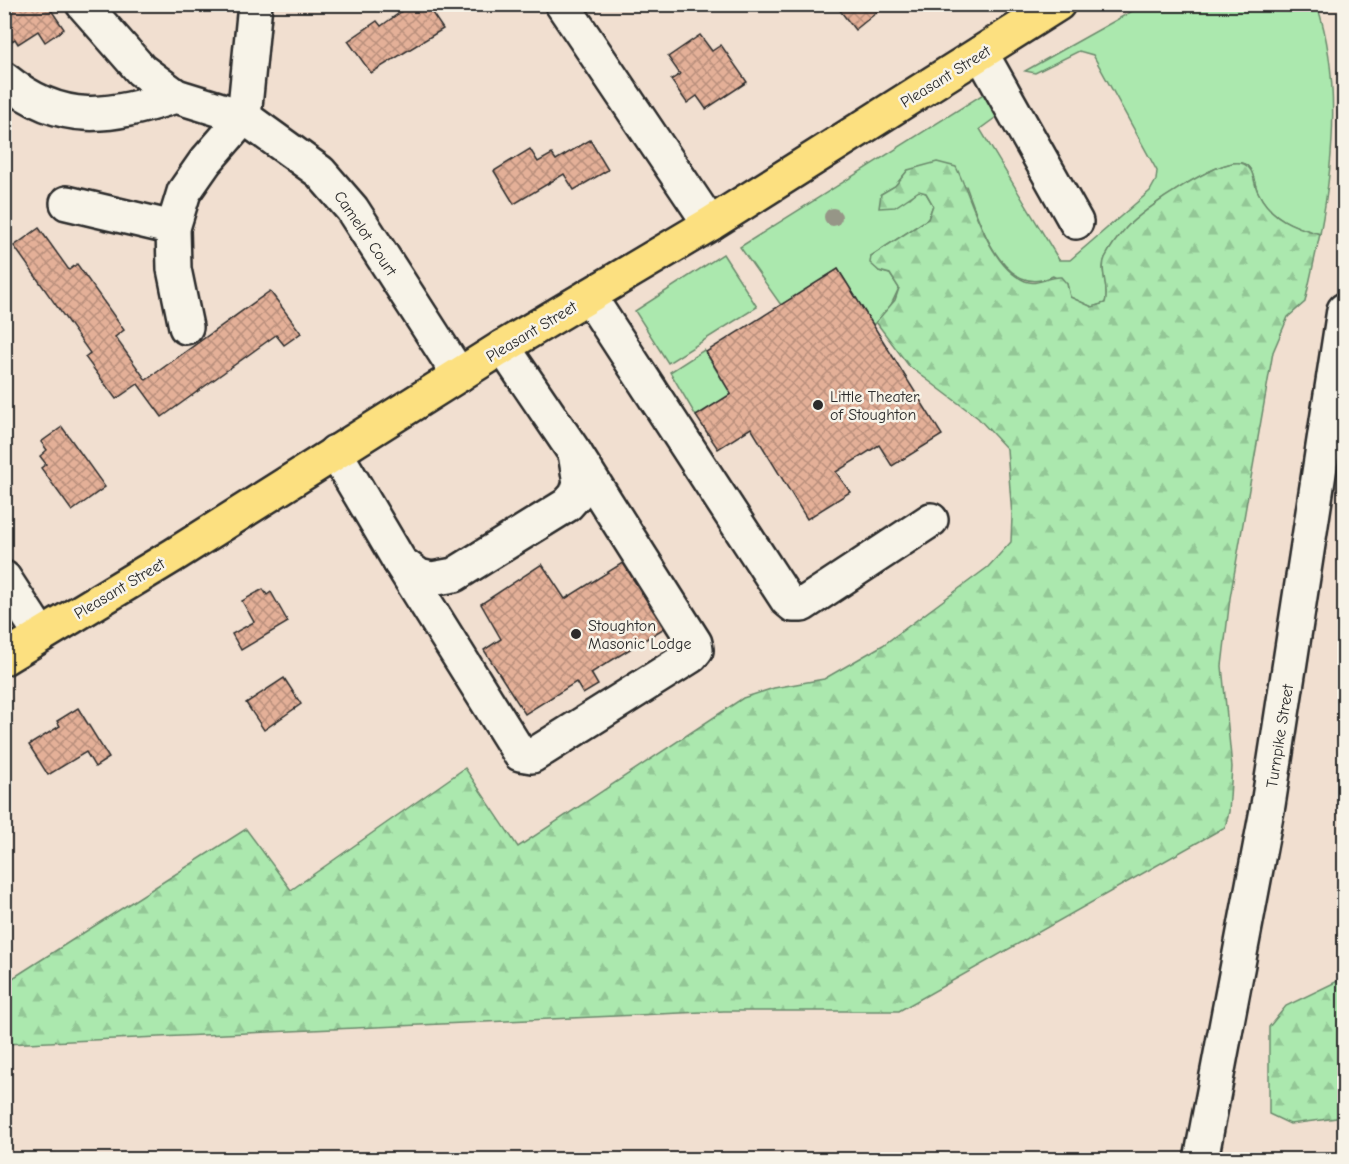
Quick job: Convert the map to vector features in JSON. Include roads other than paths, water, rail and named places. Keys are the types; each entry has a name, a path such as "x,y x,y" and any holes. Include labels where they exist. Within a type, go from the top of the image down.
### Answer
{"main road":[{"name":"Pleasant Street","path":"4,658 174,555 502,348 710,224 1058,4"}],"street":[{"path":"83,4 141,70 176,96"},
{"path":"186,327 174,269 173,228 184,192 205,162 244,117 255,4"},
{"path":"562,4 710,224"},
{"path":"981,53 1076,222"},
{"path":"4,79 21,92 46,104 76,113 101,116 131,110 176,96"},
{"name":"Camelot Court","path":"176,96 244,117 320,172 337,189 459,375"},
{"path":"67,203 173,228"},
{"path":"589,296 786,600 793,605 802,605 931,520"},
{"name":"Turnpike Street","path":"1201,1160 1334,451 1344,310"},
{"path":"335,452 400,562 520,754 532,756 691,656 696,650 695,643 575,453 502,348"},
{"path":"400,562 419,576 432,579 454,575 567,505 576,495 580,483 575,453"},
{"path":"4,578 41,635"}],"place":[{"name":"Little Theater of Stoughton","path":"818,405"},
{"name":"Stoughton Masonic Lodge","path":"576,634"}]}
